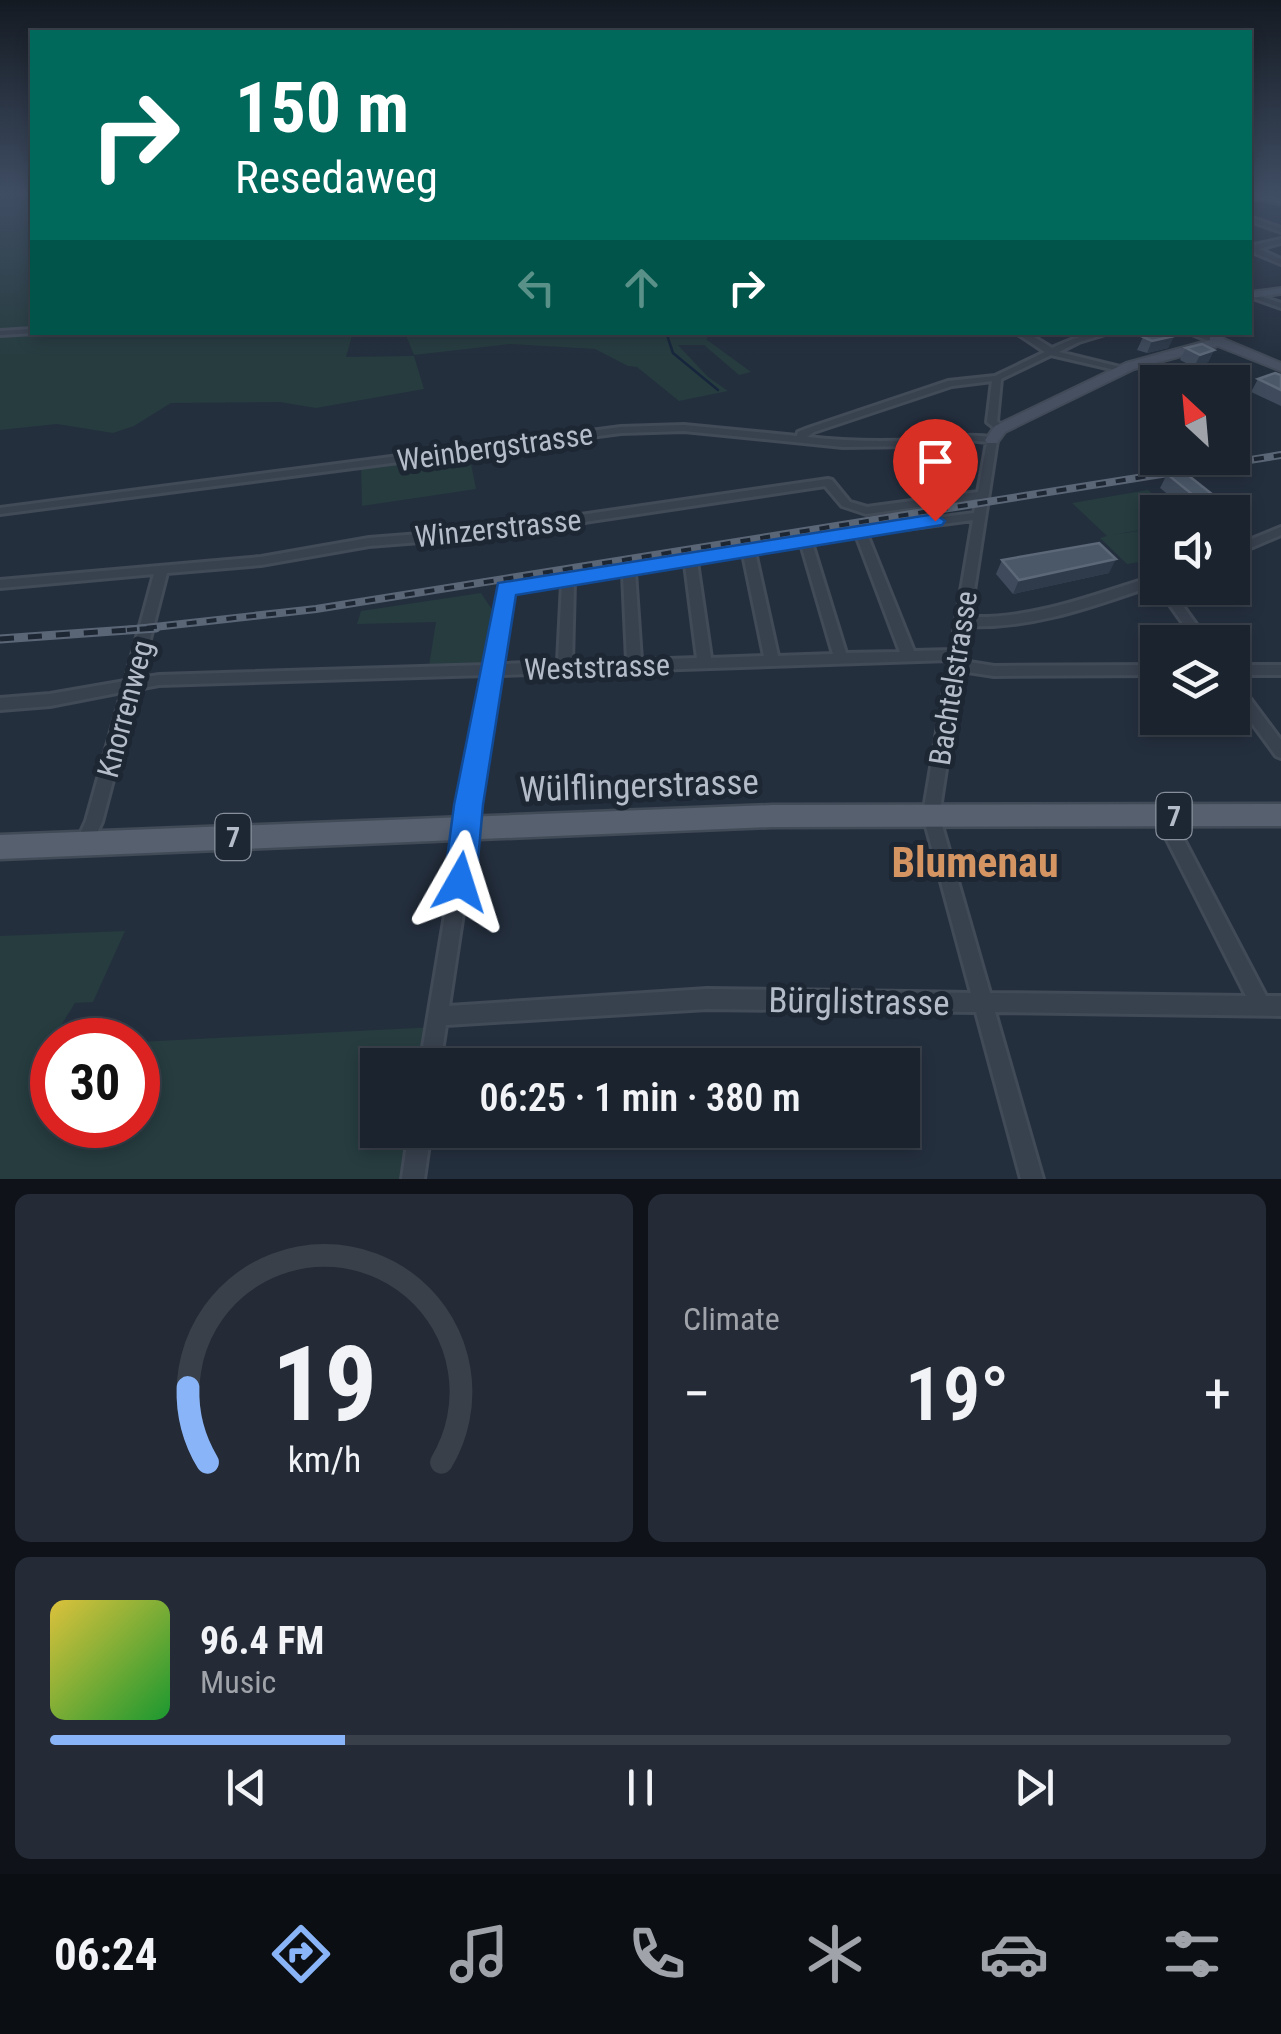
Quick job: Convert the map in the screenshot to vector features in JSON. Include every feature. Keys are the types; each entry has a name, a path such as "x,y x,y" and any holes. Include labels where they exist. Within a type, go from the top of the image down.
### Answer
{"main road":[{"name":"Wülflingerstrasse","path":"0,846 772,816 1281,815"}],"street":[{"path":"1252,249 1281,262"},
{"path":"1252,295 1281,291"},
{"path":"1252,295 1281,306"},
{"path":"0,333 30,331"},
{"path":"1024,335 1054,352 1124,369"},
{"path":"802,441 802,434 811,430 951,383 998,378 1076,340 1096,335"},
{"path":"996,434 1124,369 1216,337 1281,367"},
{"name":"Bachtelstrasse","path":"930,815 996,434 992,422 998,378"},
{"name":"Weinbergstrasse","path":"0,512 621,430 684,428 802,441 887,444 996,434"},
{"name":"Winzerstrasse","path":"0,584 161,572 369,542 484,533 828,482 846,504 866,511 983,494"},
{"path":"433,1048 490,670 506,589 805,539 980,516"},
{"path":"860,531 909,657"},
{"path":"1250,544 1281,531"},
{"path":"805,539 841,659"},
{"path":"748,548 772,661"},
{"path":"690,557 705,664"},
{"path":"629,568 634,666"},
{"name":"Knorrenweg","path":"84,843 94,822 161,572"},
{"path":"565,668 568,578"},
{"path":"962,621 993,624 1026,619 1140,584"},
{"name":"Weststrasse","path":"0,704 50,700 159,680 772,661 909,657 956,660 994,672 1140,670"},
{"path":"1250,670 1281,670"},
{"path":"1250,709 1281,752"},
{"path":"930,815 1032,1179"},
{"path":"1163,816 1271,1006"},
{"name":"Bürglistrasse","path":"438,1016 706,1000 1271,1006"},
{"path":"413,1179 417,1148"}],"green space":[{"path":"0,248 30,248 30,335 352,335 346,357 414,356 424,389 316,408 280,402 171,403 134,426 113,433 57,424 0,430"},
{"path":"406,335 711,335 706,339 751,372 739,375 704,345 678,345 708,377 728,391 679,401 637,367 595,349 510,344 414,355"},
{"path":"469,454 476,489 362,506 361,468"},
{"path":"1148,490 1154,495 1140,495 1140,530 1112,535 1140,531 1140,562 1127,564 1100,538 1107,536 1072,503"},
{"path":"481,593 495,614 488,661 481,665 429,666 436,622 357,624 361,611"},
{"path":"125,931 93,1002 75,1003 66,1018 30,1018 30,1148 160,1148 160,1041 436,1027 433,1048 360,1048 360,1148 417,1148 413,1179 0,1179 0,936"}],"building":[{"path":"1147,335 1174,336 1152,341 1143,337"},
{"path":"1202,344 1214,350 1200,355 1186,348"},
{"path":"1281,375 1281,390 1258,379"},
{"path":"1168,475 1188,475 1213,495 1193,495"},
{"path":"1099,543 1116,559 1019,580 1002,560"}],"waterway":[{"path":"668,338 673,353 718,390"}],"tunnel":[{"path":"487,578 488,585"}],"railway":[{"path":"127,630 316,609 1281,455"},
{"path":"0,639 156,628"}],"district":[{"name":"Blumenau","path":"975,862"}],"route":[{"path":"460,882 499,613 506,589 935,521"}]}
